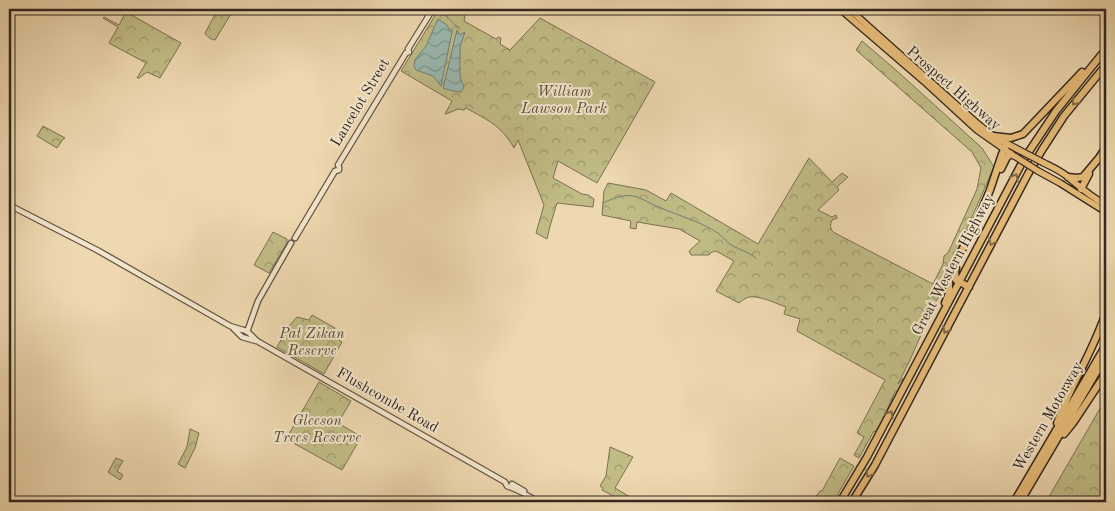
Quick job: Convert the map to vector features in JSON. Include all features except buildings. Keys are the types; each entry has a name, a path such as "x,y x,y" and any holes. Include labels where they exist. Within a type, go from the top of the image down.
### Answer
{"highway":[{"path":"993,136 1011,138 1020,136 1027,131 1106,48"},
{"name":"Great Western Highway","path":"840,502 867,458 1032,146 1056,111 1106,48"},
{"name":"Great Western Highway","path":"852,502 875,465 1028,174 1064,116 1105,67"},
{"path":"927,343 949,293 950,277 953,268 980,214 1006,146"},
{"path":"1068,177 1083,177 1106,147"},
{"path":"1081,189 1106,151"},
{"path":"959,284 956,280 956,268 988,206 1004,161 1007,157 1013,155"},
{"path":"959,263 960,270 964,273"},
{"path":"950,277 954,284 959,284 968,289"},
{"path":"1053,436 1064,404 1098,334 1106,312"},
{"name":"Western Motorway","path":"1014,502 1106,345"},
{"name":"Western Motorway","path":"1020,502 1106,356"},
{"path":"1055,444 1073,423 1106,373"}],"main road":[{"name":"Prospect Highway","path":"840,9 977,130 1006,146 1019,150 1044,163 1068,177 1095,200 1106,205"},
{"name":"Prospect Highway","path":"849,9 960,109 1006,146 1013,155 1106,212"}],"street":[{"name":"Lancelot Street","path":"244,333 258,301 291,243 290,239 294,238 335,171 334,166 338,166 433,9"},
{"name":"Flushcombe Road","path":"9,205 97,250 505,482 507,486 511,485"},
{"path":"511,485 513,489 538,502"},
{"path":"511,485 543,502"}],"green space":[{"path":"218,9 234,9 215,40 213,40 205,33"},
{"name":"William Lawson Park","path":"439,9 447,9 457,13 458,9 464,9 464,21 496,39 498,37 501,38 500,44 510,50 540,18 655,82 597,183 558,161 553,178 594,199 593,207 557,203 547,239 536,233 544,205 518,140 514,148 499,128 466,108 445,114 452,101 401,71"},
{"path":"126,12 181,43 160,78 147,72 137,78 146,63 109,43 118,27 103,18 119,25"},
{"path":"862,41 982,148 994,167 957,251 962,259 951,265 951,278 935,303 898,384 903,378 900,390 895,392 881,423 874,431 859,458 854,455 864,437 857,433 885,380 797,331 800,319 784,314 786,307 763,298 753,297 748,297 739,303 716,291 734,261 716,251 709,255 691,255 689,251 700,241 679,229 637,222 636,229 630,228 631,221 602,215 604,191 608,183 646,190 666,201 671,193 758,244 809,158 832,182 842,173 848,177 837,187 839,190 818,210 832,217 836,215 837,218 832,220 831,223 833,232 933,284 943,264 944,256 948,253 977,189 981,168 972,152 856,50"},
{"path":"43,126 65,138 57,148 37,136"},
{"path":"273,232 287,239 287,243 269,273 254,265"},
{"name":"Pat Zikan Reserve","path":"312,315 335,328 333,336 342,342 324,374 277,347 289,326 297,317 309,320"},
{"name":"Gleeson Trees Reserve","path":"319,382 351,401 338,423 360,436 360,439 342,470 286,439"},
{"path":"1106,398 1106,502 1046,502"},
{"path":"190,429 199,433 195,448 185,468 178,464 187,447"},
{"path":"610,447 633,457 615,488 630,497 623,501 602,490 603,488 600,486 606,476"},
{"path":"116,458 123,461 117,471 123,475 120,480 108,472"},
{"path":"840,458 854,466 835,499 833,502 812,502 822,491"}],"water":[{"path":"438,19 452,30 441,86 433,76 416,70 414,66 415,60 426,46"},
{"path":"457,30 460,35 465,32 460,47 460,77 464,87 461,92 443,88"}],"waterway":[{"path":"440,9 458,28"},
{"path":"603,203 622,196 637,197 705,226 718,233 731,245 756,258"}]}
